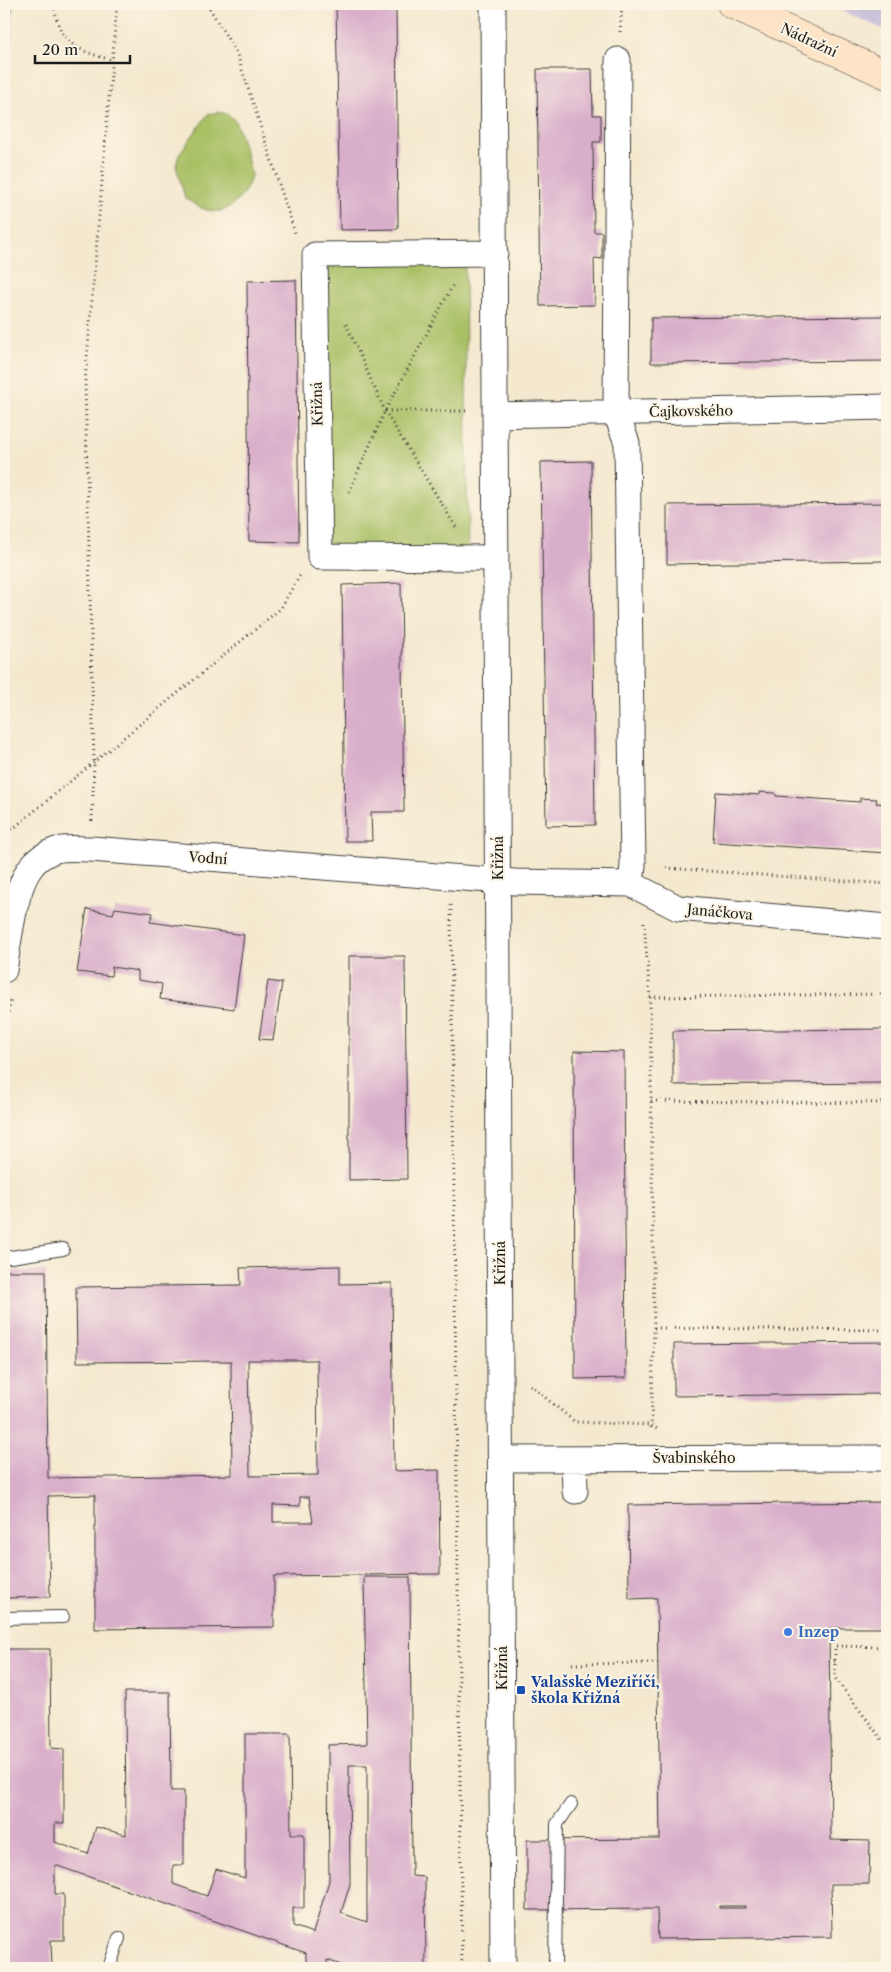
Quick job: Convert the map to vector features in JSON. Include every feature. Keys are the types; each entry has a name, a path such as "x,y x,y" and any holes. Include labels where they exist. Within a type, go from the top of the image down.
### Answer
{"main road":[{"name":"Nádražní","path":"731,4 887,75"}],"street":[{"name":"Křižná","path":"493,4 495,254 484,413 485,558 498,880 503,1968"},
{"path":"618,60 616,413 627,443 635,880"},
{"path":"314,255 495,254"},
{"name":"Křižná","path":"314,255 320,557"},
{"name":"Čajkovského","path":"484,413 616,413 887,407"},
{"path":"320,557 485,558"},
{"name":"Vodní","path":"4,970 23,880 31,866 43,856 57,850 91,849 498,880"},
{"name":"Janáčkova","path":"498,880 635,880 678,908 887,927"},
{"name":"Švabinského","path":"501,1459 887,1458"},
{"path":"574,1459 576,1491"}],"lane":[{"path":"4,1257 63,1249"},
{"path":"4,1618 63,1617"},
{"path":"555,1968 557,1824 571,1804"},
{"path":"109,1968 119,1938"}],"path":[{"path":"54,4 58,23 64,37 71,45 85,52 112,60"},
{"path":"91,849 94,764 85,382 118,4"},
{"path":"207,4 237,54 298,242 314,255"},
{"path":"346,497 385,411 470,254"},
{"path":"342,315 385,411 485,558"},
{"path":"385,411 484,413"},
{"path":"4,836 94,764 280,609 299,576 320,557"},
{"path":"460,877 451,890 462,1968"},
{"path":"656,1458 650,1425 654,1328 650,997 635,880 887,884"},
{"path":"650,997 887,994"},
{"path":"651,1101 887,1103"},
{"path":"654,1328 887,1330"},
{"path":"887,1647 835,1646 835,1678 887,1746"},
{"path":"829,1661 835,1661"},
{"path":"572,1664 658,1663"}],"shaded area":[{"path":"827,4 887,4 887,31"}],"green space":[{"path":"218,112 229,115 236,123 251,175 244,192 236,202 226,209 210,211 185,198 176,166 179,154 208,114"},
{"path":"465,262 468,551 327,550 323,264"}],"water":[{"path":"4,4 13,4 4,106"}],"building":[{"path":"336,4 396,4 398,229 340,230"},
{"path":"537,69 592,69 593,115 601,115 601,142 593,142 594,232 602,232 602,259 594,258 595,305 540,306"},
{"path":"296,280 299,542 249,541 247,281"},
{"path":"887,316 887,361 651,363 651,318"},
{"path":"591,461 595,825 546,826 541,462"},
{"path":"887,503 887,561 667,564 667,505"},
{"path":"401,583 404,812 371,812 372,841 345,841 342,585"},
{"path":"716,792 760,795 759,792 775,793 776,796 860,802 860,798 877,799 876,803 887,804 887,853 713,842"},
{"path":"115,908 153,913 150,922 244,935 234,1009 160,999 162,984 138,980 138,971 112,967 111,976 77,972 87,909 113,914"},
{"path":"349,956 405,956 407,1179 349,1180"},
{"path":"268,981 282,983 273,1040 259,1039"},
{"path":"887,1029 887,1083 673,1085 673,1031"},
{"path":"574,1051 624,1052 626,1378 575,1379"},
{"path":"340,1266 340,1284 392,1283 394,1471 439,1470 440,1574 274,1576 274,1627 95,1629 95,1495 48,1496 50,1597 4,1598 4,1271 46,1271 48,1478 232,1475 231,1361 77,1362 76,1287 241,1285 240,1268","holes":["248,1360 317,1360 318,1475 250,1476","300,1497 309,1497 313,1522 273,1522 273,1505 300,1506"]},
{"path":"887,1342 887,1394 674,1396 674,1344"},
{"path":"887,1502 887,1628 829,1628 831,1840 870,1841 869,1884 831,1884 832,1937 658,1939 657,1909 527,1910 527,1840 660,1839 657,1598 629,1599 628,1505","holes":["719,1906 745,1906 745,1908 719,1908"]},
{"path":"364,1577 410,1577 412,1876 425,1877 426,1968 350,1968 327,1960 327,1968 306,1968 306,1953 55,1865 55,1894 64,1894 64,1940 51,1940 52,1968 6,1968 6,1910 4,1910 5,1649 50,1649 51,1748 64,1749 64,1823 55,1823 55,1842 88,1854 96,1827 126,1835 125,1692 170,1692 171,1791 184,1791 184,1865 173,1865 173,1884 207,1896 216,1869 245,1878 245,1734 290,1734 291,1834 304,1834 304,1908 293,1908 293,1926 313,1933 329,1881 328,1745 367,1744","holes":["349,1765 367,1765 367,1922 341,1913 350,1884"]}],"place":[{"name":"Inzep","path":"788,1632"},
{"name":"Valašské Meziříčí, škola Křižná","path":"521,1690"}]}
